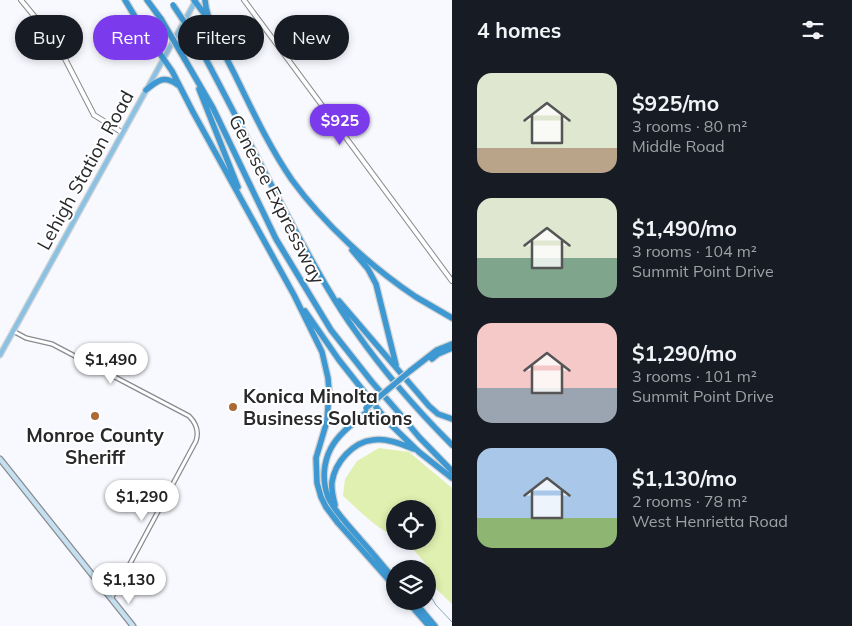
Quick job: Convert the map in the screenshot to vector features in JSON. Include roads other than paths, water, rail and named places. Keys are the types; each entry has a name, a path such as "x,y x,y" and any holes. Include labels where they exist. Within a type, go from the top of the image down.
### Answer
{"highway":[{"path":"125,0 134,15"},
{"name":"Genesee Expressway","path":"147,0 161,19 213,108 276,239 331,330 419,437 452,471"},
{"path":"195,0 205,15"},
{"path":"205,0 207,15"},
{"name":"Genesee Expressway","path":"171,3 217,79 269,183 326,286 374,356 408,398 452,445"},
{"path":"165,60 294,295 322,352 329,392 327,421 316,458 317,483 321,497 333,517 386,577"},
{"path":"228,60 269,142 292,180 326,221 384,273 415,296 452,318"},
{"path":"191,71 248,212"},
{"path":"146,90 160,80 166,79 181,87"},
{"path":"340,235 368,269 376,284 397,367"},
{"path":"326,286 429,406 438,414 452,419"},
{"path":"294,295 339,360 388,422 419,452 452,478"},
{"path":"333,517 323,496 320,476 323,456 333,437 437,350 452,344"},
{"path":"411,372 438,354 452,348"},
{"path":"367,409 336,440 327,457 323,476 328,497 336,509 386,569"},
{"path":"336,509 332,483 343,457 350,451 370,440 378,439 403,445 419,452"},
{"path":"416,610 433,626"},
{"path":"421,610 433,626"}],"main road":[{"name":"Lehigh Station Road","path":"168,51 195,0"},
{"name":"Lehigh Station Road","path":"0,355 163,60"},
{"path":"0,458 133,626"}],"street":[{"path":"21,0 44,28 62,56 94,115 123,133"},
{"path":"244,0 452,281"},
{"path":"13,331 26,338 52,344 189,416 195,423 198,433 196,441 111,598"}],"waterway":[{"path":"436,605 452,622"}],"place":[{"name":"Konica Minolta Business Solutions","path":"233,407"},
{"name":"Monroe County Sheriff","path":"95,416"}]}
